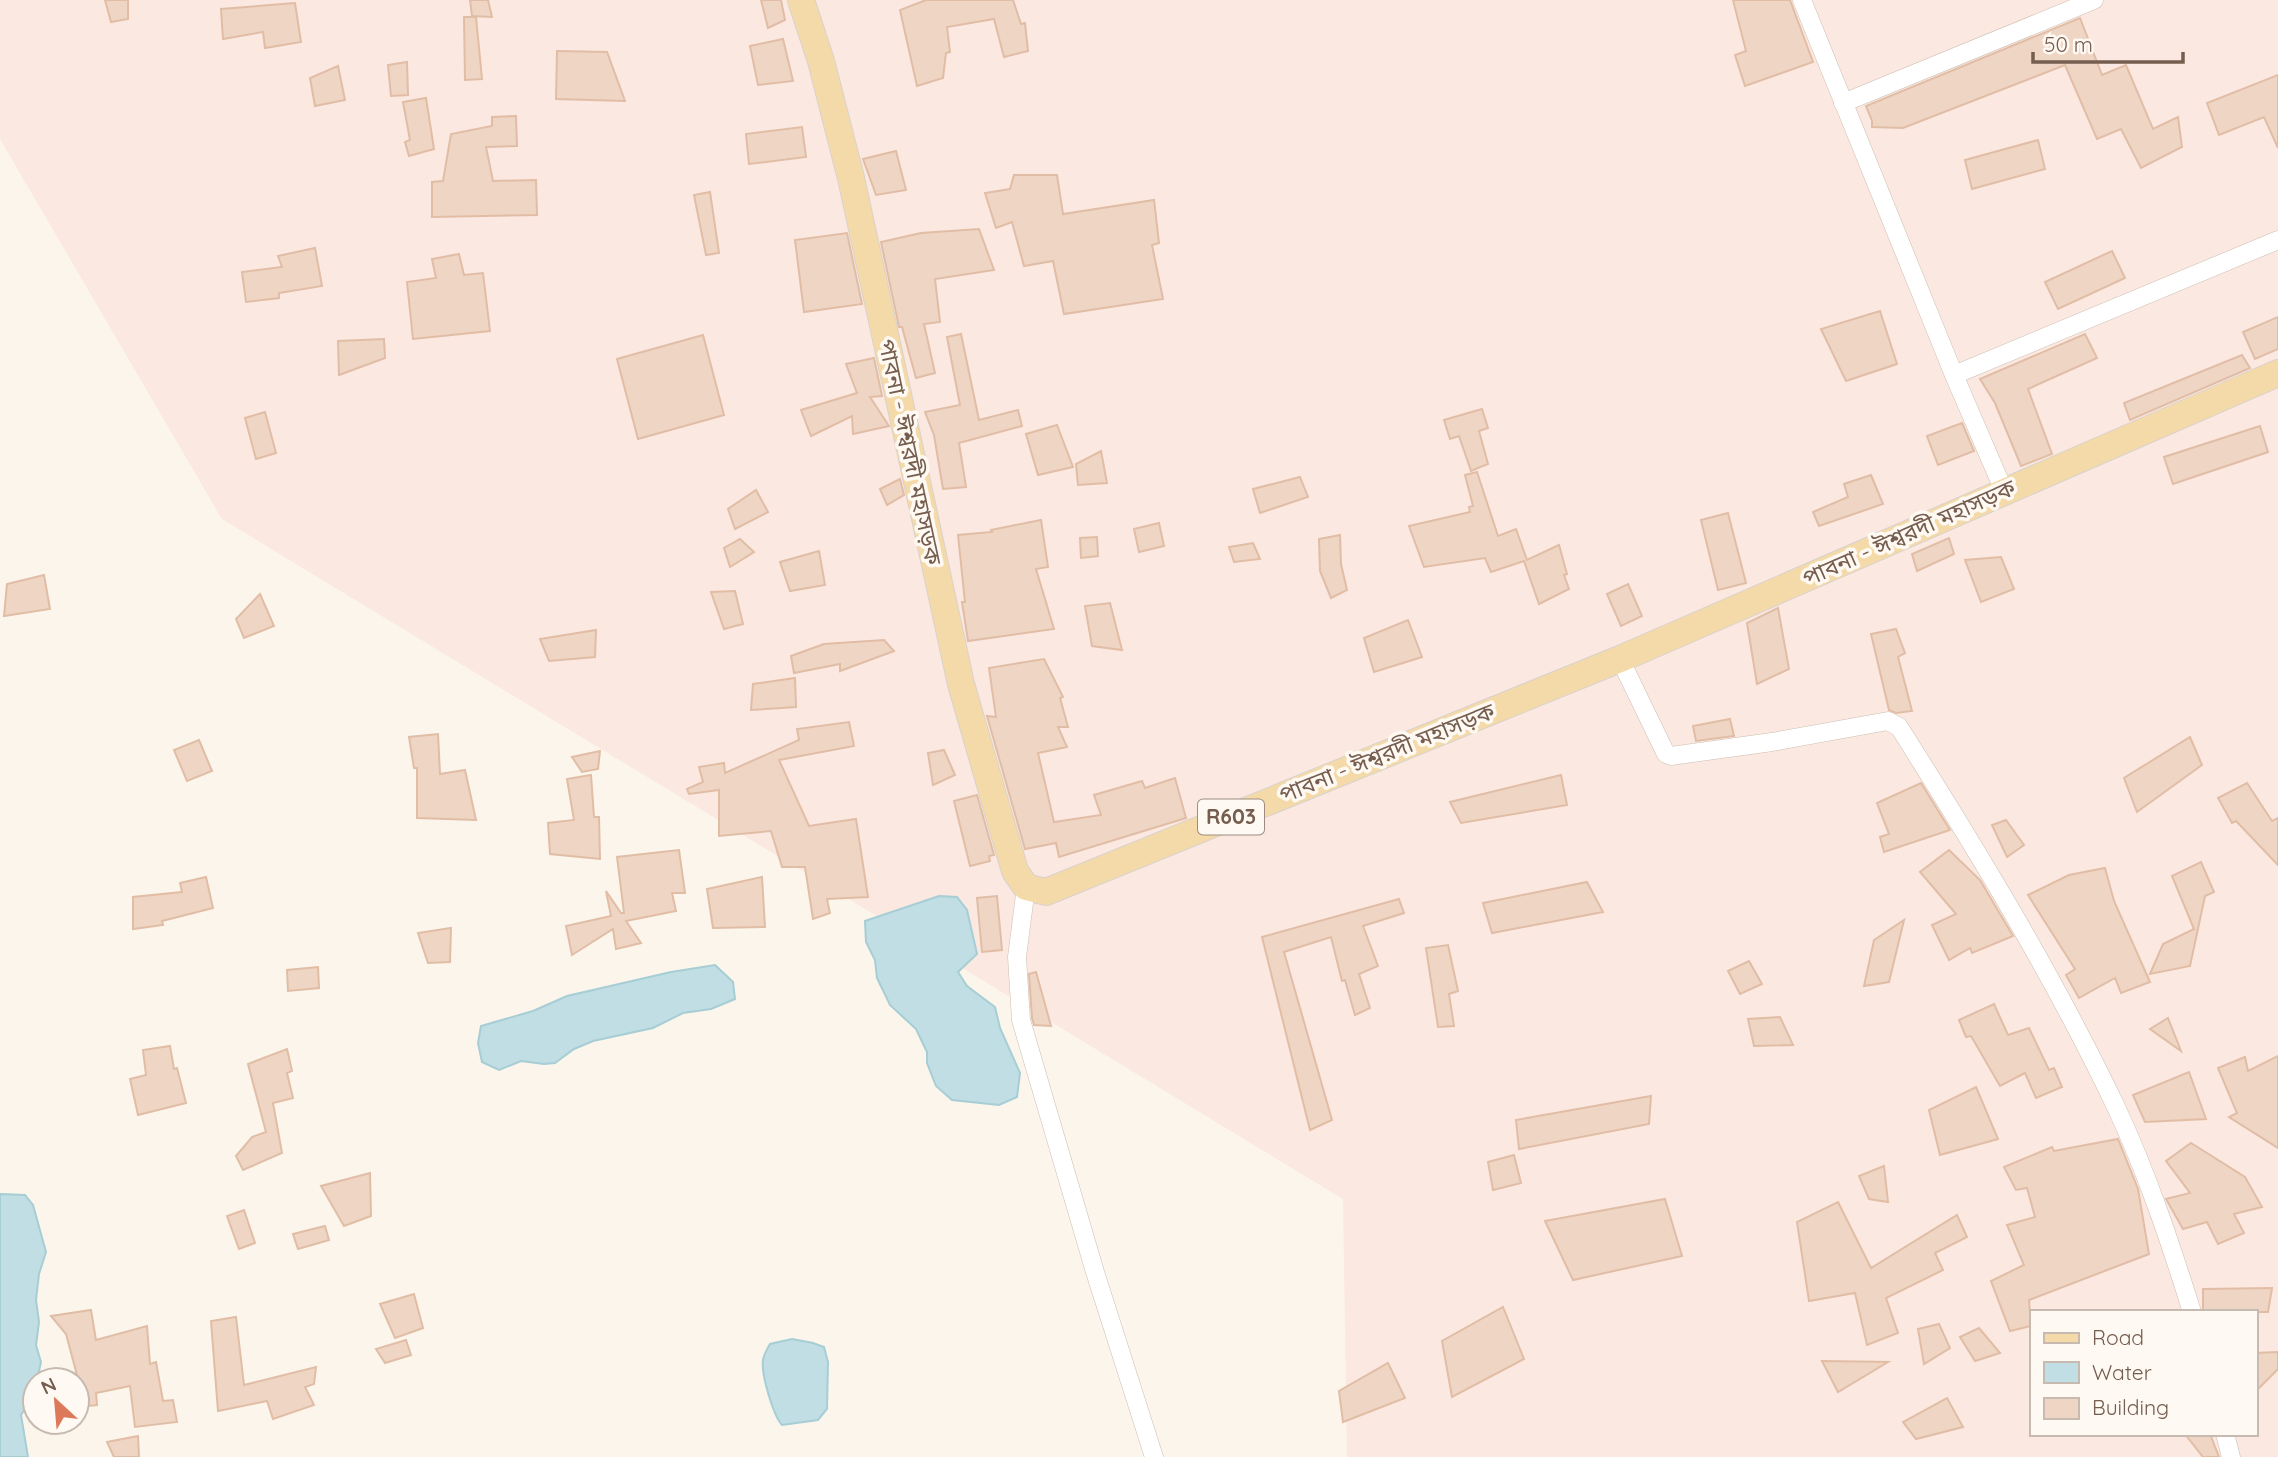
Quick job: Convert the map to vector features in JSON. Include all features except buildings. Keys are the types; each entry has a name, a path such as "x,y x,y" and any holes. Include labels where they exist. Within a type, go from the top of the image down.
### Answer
{"main road":[{"name":"পাবনা - ঈশ্বরদী মহাসড়ক","path":"802,0 821,61 851,178 961,684 1015,872 1026,887 1046,892 1620,659 2278,373"}],"street":[{"path":"1802,0 2004,492"},
{"path":"1843,103 2094,0"},
{"path":"1954,375 2278,240"},
{"path":"1620,659 1666,754 1671,756 1772,742 1888,721 1899,727 1991,873 2116,1107 2160,1212 2191,1310"},
{"path":"1026,887 1017,957 1021,1020 1091,1259 1154,1457"},
{"path":"2226,1436 2231,1457"}],"shaded area":[{"path":"0,0 2278,0 2278,1457 1347,1457 1343,1199 222,519 0,139"}],"water":[{"path":"939,896 957,897 967,910 977,954 958,972 967,986 995,1007 1000,1028 1020,1073 1017,1097 999,1105 952,1100 936,1086 927,1063 927,1052 916,1029 890,1005 877,978 875,960 866,942 865,921"},
{"path":"715,965 733,982 735,999 711,1009 683,1013 653,1028 593,1041 574,1049 555,1063 521,1061 499,1070 482,1062 478,1043 481,1026 533,1011 567,996 671,972"},
{"path":"0,1194 25,1195 33,1205 46,1252 39,1274 36,1300 39,1322 36,1345 41,1362 40,1366 21,1366 21,1436 24,1436 28,1457 0,1457"},
{"path":"792,1339 824,1347 828,1362 827,1409 818,1420 782,1425 768,1394 763,1360 770,1344"}]}
